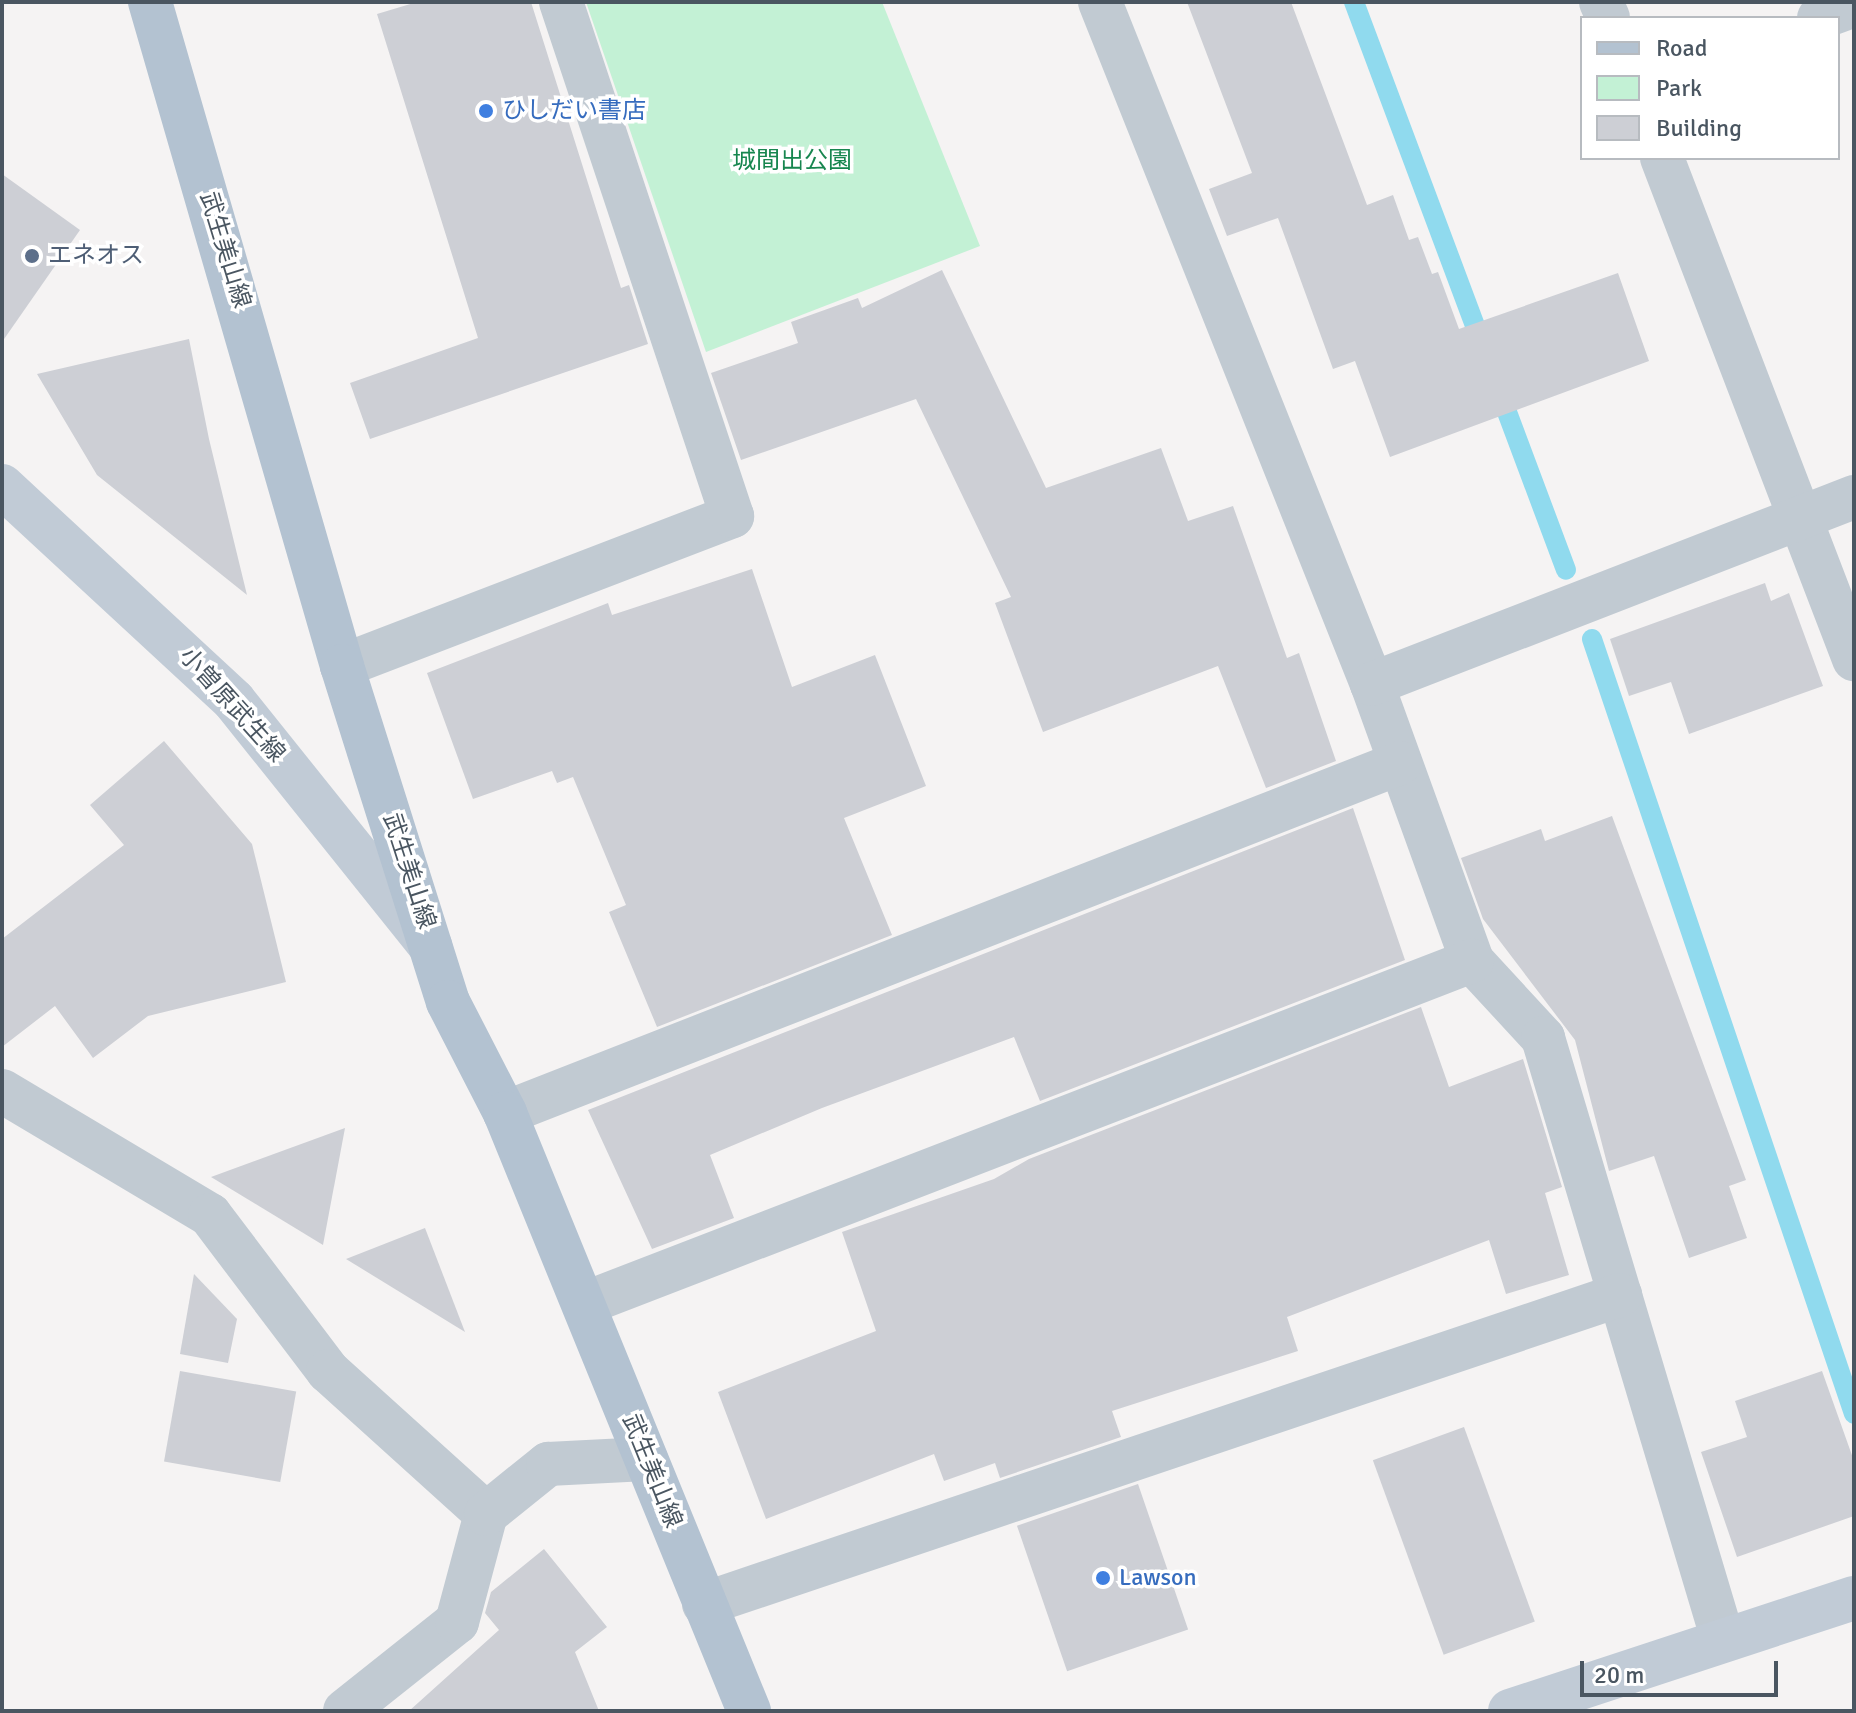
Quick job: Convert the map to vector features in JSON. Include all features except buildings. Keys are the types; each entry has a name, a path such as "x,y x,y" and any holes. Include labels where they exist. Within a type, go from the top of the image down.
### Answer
{"main road":[{"name":"武生美山線","path":"153,3 342,666 448,1002 505,1113 586,1303 749,1711"},
{"name":"小曽原武生線","path":"2,486 234,701 434,951"},
{"path":"1510,1711 1854,1598"}],"street":[{"path":"342,666 732,516 561,2"},
{"path":"1100,2 1372,684 1472,961 1543,1038 1723,1640"},
{"path":"1824,16 1854,5"},
{"path":"1663,160 1854,659"},
{"path":"1372,684 1854,497"},
{"path":"505,1113 1400,763"},
{"path":"586,1303 1472,961"},
{"path":"2,1091 210,1215 328,1371 486,1514"},
{"path":"704,1604 1620,1295"},
{"path":"345,1711 457,1622 486,1514 548,1464 646,1459"}],"green space":[{"name":"城間出公園","path":"586,2 882,2 980,246 706,352"}],"waterway":[{"path":"1354,2 1483,347"},
{"path":"1498,388 1566,570"},
{"path":"1592,639 1854,1414"}],"place":[{"name":"ひしだい書店","path":"486,111"},
{"name":"エネオス","path":"32,256"},
{"name":"Lawson","path":"1103,1578"}]}
